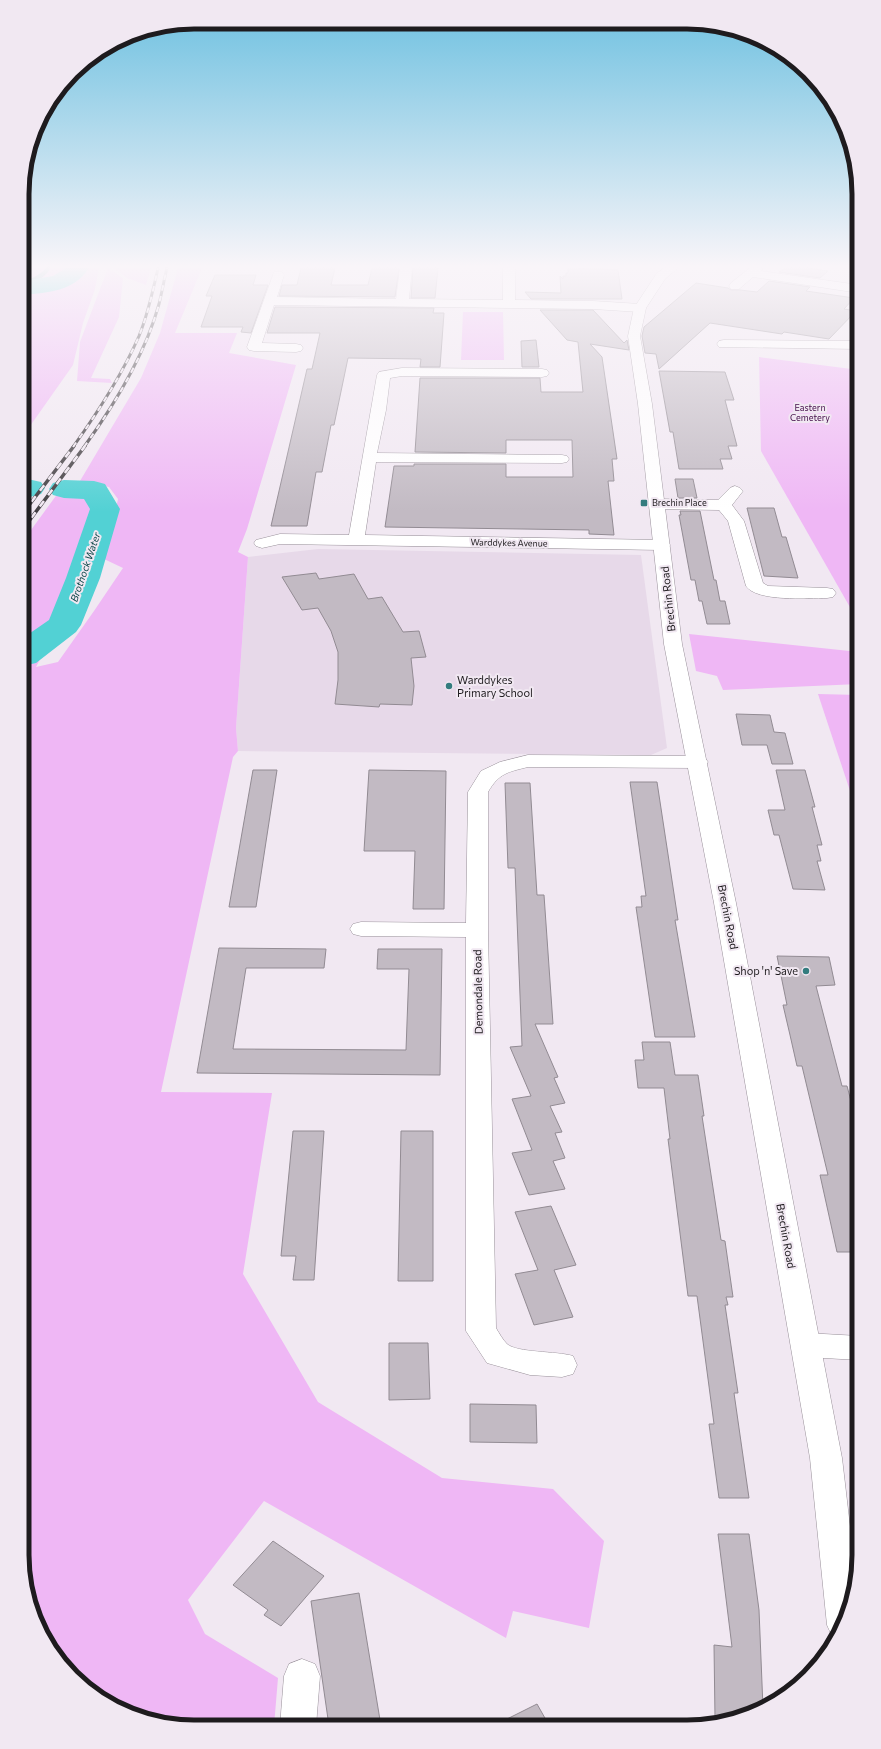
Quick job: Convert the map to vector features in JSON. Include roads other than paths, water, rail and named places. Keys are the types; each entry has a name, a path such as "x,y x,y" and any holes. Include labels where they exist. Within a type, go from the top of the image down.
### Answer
{"street":[{"name":"Brechin Road","path":"636,350 645,404 673,644 698,762 826,1458 842,1610"},
{"path":"356,540 384,375 402,372 542,373"},
{"path":"369,457 562,459"},
{"path":"724,505 726,500 735,491"},
{"path":"657,504 724,505"},
{"path":"724,505 736,521 755,586 765,590 827,593"},
{"name":"Warddykes Avenue","path":"262,543 280,539 662,545"},
{"name":"Demondale Road","path":"562,1365 530,1363 498,1354 481,1331 477,930 478,792 488,775 507,766 528,761 698,762"},
{"path":"361,929 477,930"},
{"path":"806,1345 852,1348"},
{"path":"298,1720 302,1676"}],"waterway":[{"name":"Brothock Water","path":"29,651 64,625 83,578 105,509 94,490 64,489"}],"railway":[{"path":"73,447 109,393 133,350"},
{"path":"84,447 118,396 142,350"},
{"path":"29,505 74,446"},
{"path":"29,521 85,446"}],"place":[{"name":"Brechin Place","path":"644,503"},
{"name":"Warddykes Primary School","path":"449,686"},
{"name":"Shop 'n' Save","path":"806,971"}],"park label":[{"name":"Eastern Cemetery","path":"810,414"}]}
